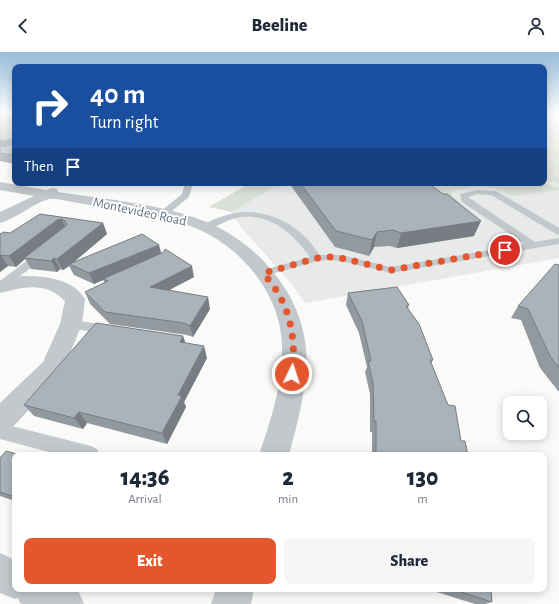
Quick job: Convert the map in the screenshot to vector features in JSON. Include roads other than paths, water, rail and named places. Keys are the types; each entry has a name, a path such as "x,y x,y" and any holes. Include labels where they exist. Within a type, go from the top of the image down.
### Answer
{"street":[{"name":"Montevideo Road","path":"0,186 29,190 46,188 186,219 207,227 234,243 255,262 279,294 290,323 294,359 289,403 275,452"},
{"path":"0,218 46,188 57,186"},
{"path":"0,204 29,190"},
{"path":"0,422 52,368 71,324 79,297 46,282 20,282 1,286"},
{"path":"0,572 12,578"},
{"path":"40,592 64,604"},
{"path":"231,604 234,592"}],"lane":[{"path":"163,214 186,195 188,186"},
{"path":"533,245 465,200 464,196 477,192 492,193 559,232"},
{"path":"207,227 235,215 253,214 264,216 292,230 300,237 317,258"},
{"path":"264,273 317,258 341,258 391,270 559,241"},
{"path":"1,286 49,248"},
{"path":"71,324 118,331"},
{"path":"0,431 80,452"}]}
